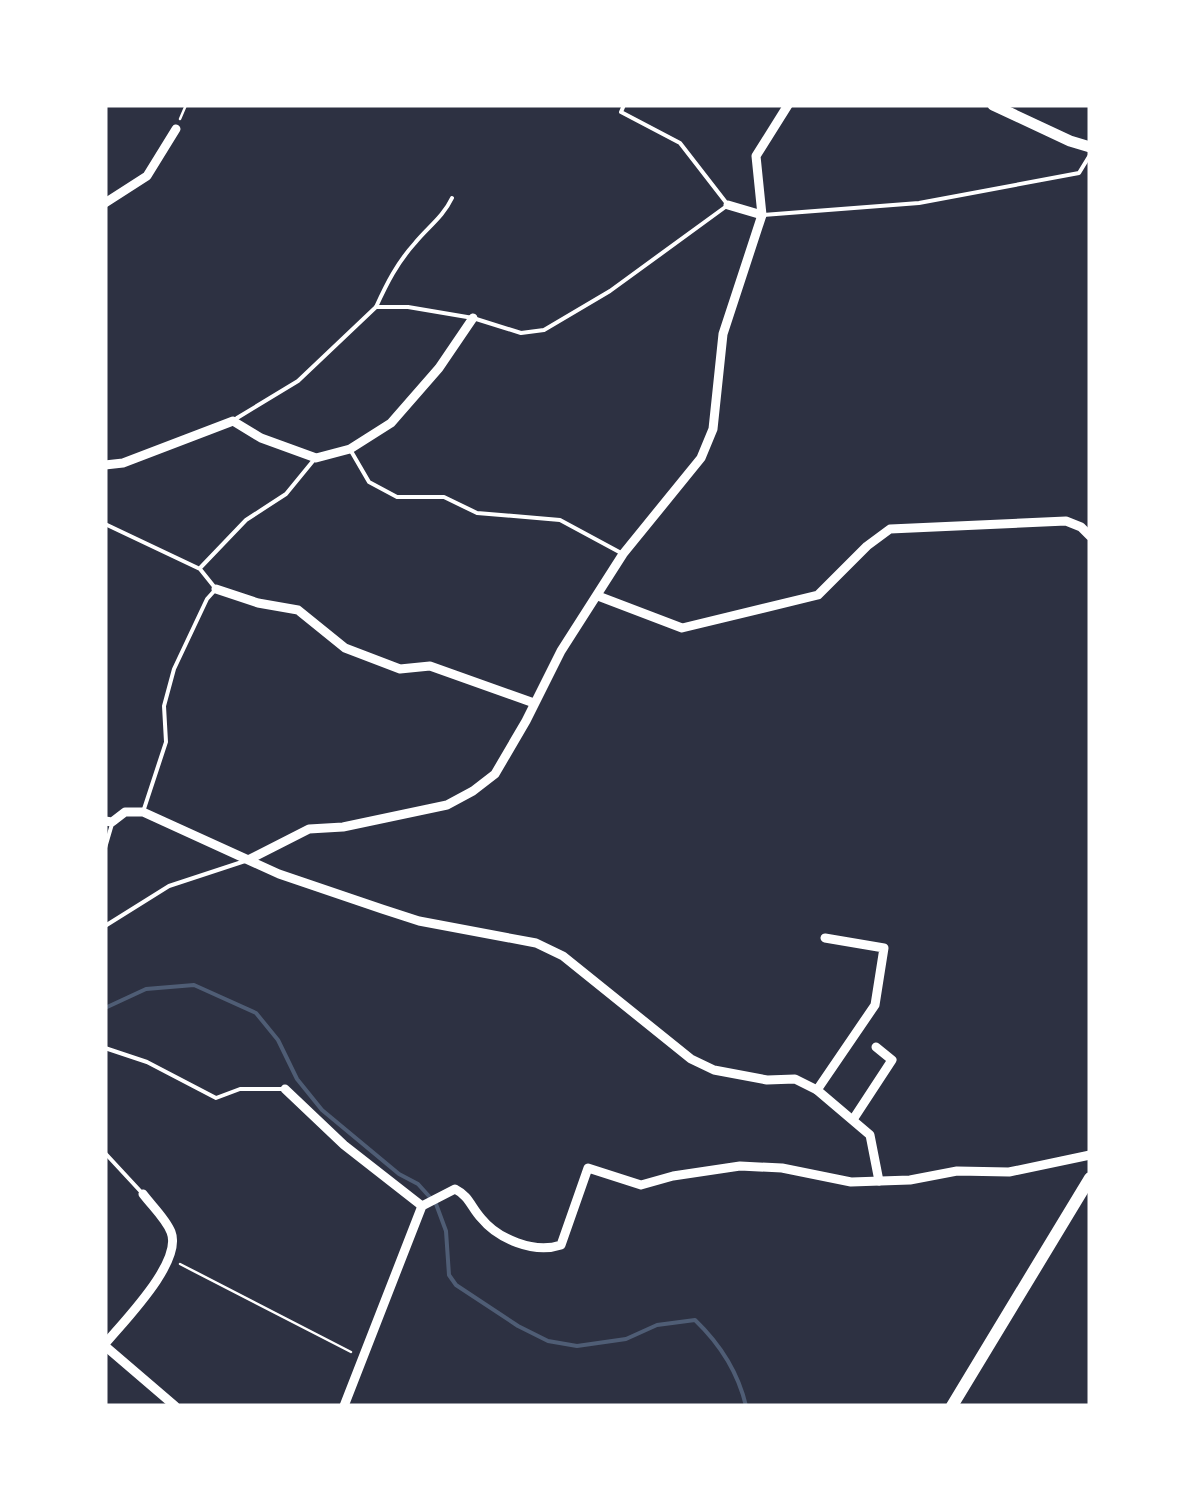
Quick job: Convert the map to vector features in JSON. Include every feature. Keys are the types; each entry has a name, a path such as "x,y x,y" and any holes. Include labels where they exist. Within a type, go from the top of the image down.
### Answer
{"main road":[{"path":"952,1406 1090,1178"}],"street":[{"path":"250,859 309,829 343,827 447,805 473,792 495,774 560,651 622,554 701,458 713,429 723,334 762,214 756,156 788,105"},
{"path":"992,105 1090,147"},
{"path":"105,203 147,176 176,129"},
{"path":"728,205 762,214"},
{"path":"105,464 123,463 233,421 260,438 316,458 350,449 391,423 439,368 473,318"},
{"path":"598,596 682,628 818,595 867,546 890,530 1066,521 1082,527 1090,536"},
{"path":"216,589 258,603 298,610 345,648 400,669 430,666 534,702"},
{"path":"109,822 125,812 144,812 280,874 419,921 536,943 563,956 691,1059 714,1070 767,1080 795,1079 817,1090 870,1135 880,1181"},
{"path":"817,1090 875,1005 884,948 825,938"},
{"path":"854,1118 892,1060 876,1047"},
{"path":"285,1089 344,1145 422,1206"},
{"path":"344,1406 422,1206 455,1189 466,1194 482,1220 511,1240 532,1248 555,1248 561,1245 588,1168 641,1186 672,1176 740,1166 782,1168 851,1182 910,1180 957,1171 1009,1172 1090,1155"},
{"path":"143,1194 171,1229 174,1244 170,1259 147,1293 105,1344 175,1406"}],"lane":[{"path":"376,307 408,307 473,318 520,333 544,330 610,291 728,205 680,144 621,112 624,105"},
{"path":"762,214 919,203 1079,173 1090,155"},
{"path":"233,421 298,382 376,307 394,269 444,214 452,198"},
{"path":"350,449 370,482 396,497 444,497 477,514 560,520 622,554"},
{"path":"200,568 246,520 286,494 316,458"},
{"path":"105,524 200,568 216,589 207,599 174,669 164,706 166,742 144,812"},
{"path":"105,848 109,822"},
{"path":"105,926 169,886 250,859"},
{"path":"105,1048 147,1062 216,1098 240,1089 285,1089"},
{"path":"105,1153 143,1194"}],"path":[{"path":"176,129 186,105"},
{"path":"170,1259 362,1358"}],"waterway":[{"path":"105,1008 146,989 194,985 256,1013 278,1040 297,1079 322,1110 399,1174 418,1184 436,1204 446,1231 449,1275 456,1285 518,1326 548,1341 577,1346 626,1339 657,1325 695,1320 727,1359 746,1406"}]}
